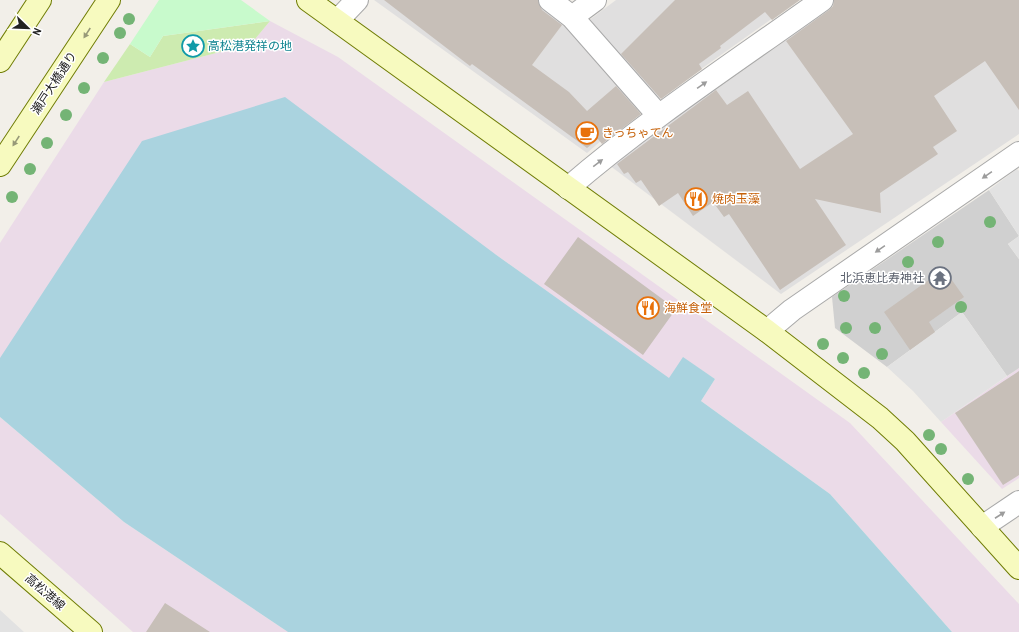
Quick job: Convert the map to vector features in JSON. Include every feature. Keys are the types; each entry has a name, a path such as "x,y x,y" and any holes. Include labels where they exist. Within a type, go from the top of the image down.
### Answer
{"street":[{"path":"0,61 40,0"},
{"name":"瀬戸大橋通り","path":"0,165 109,0"},
{"path":"308,0 766,331 880,418 905,441 1019,568"},
{"path":"337,21 357,0"},
{"path":"550,0 572,17 659,116"},
{"path":"572,17 595,0"},
{"path":"568,188 593,166 659,116 822,0"},
{"path":"766,331 792,310 1019,153"},
{"path":"982,527 1019,502"},
{"name":"高松港線","path":"0,553 90,632"}],"shaded area":[{"path":"374,0 535,0 565,23 642,105 587,153"},
{"path":"616,0 798,0 659,99 588,21"},
{"path":"843,0 1019,0 1019,134 781,294 609,165"},
{"path":"270,21 338,57 850,423 1019,604 1019,632 952,632 830,494 701,401 715,379 683,358 669,379 495,254 0,358 0,243 104,82 251,44"},
{"path":"1017,169 1019,171 1019,236 989,190"},
{"name":"北浜恵比寿神社","path":"989,190 1019,236 1008,244 1019,259 1019,368 1007,376 962,312 887,367 835,328 832,297"},
{"path":"1019,236 1019,259 1008,244"},
{"path":"962,312 1007,376 941,422 913,391 887,367"},
{"path":"1019,368 1019,478 1002,489 941,422"},
{"path":"0,417 124,522 288,632 133,632 0,514"},
{"path":"0,610 24,632 0,632"}],"green space":[{"path":"159,0 241,0 270,21 163,36 150,57 130,44"},
{"path":"270,21 251,44 104,82 130,44 150,57 163,36"}],"water":[{"path":"285,97 495,254 669,378 683,357 715,379 701,401 830,494 952,632 288,632 124,522 0,417 0,358 142,141"}],"building":[{"path":"384,0 538,0 542,10 562,25 532,65 569,92 587,111 616,86 641,114 602,144 598,139 587,148 472,64 470,66"},
{"path":"675,0 800,0 772,20 765,12 699,64 702,69 661,99 621,54"},
{"path":"834,0 1019,0 1019,110 985,61 934,96 957,131 933,147 938,154 880,193 881,213 815,199 846,245 780,290 729,214 724,217 713,202 693,216 678,193 659,206 641,180 636,183 628,172 624,174 617,164 716,90 727,105 748,91 800,169 853,134 786,41 829,10 833,6"},
{"path":"578,237 676,309 643,355 544,284"},
{"path":"944,269 964,297 929,322 935,332 910,350 884,312"},
{"path":"1019,371 1019,475 1003,485 955,413"},
{"path":"165,603 210,632 146,632"}],"place":[{"name":"高松港発祥の地","path":"193,46"},
{"name":"きっちゃてん","path":"587,133"},
{"name":"焼肉玉藻","path":"696,199"},
{"name":"北浜恵比寿神社","path":"940,278"},
{"name":"海鮮食堂","path":"648,308"}]}
